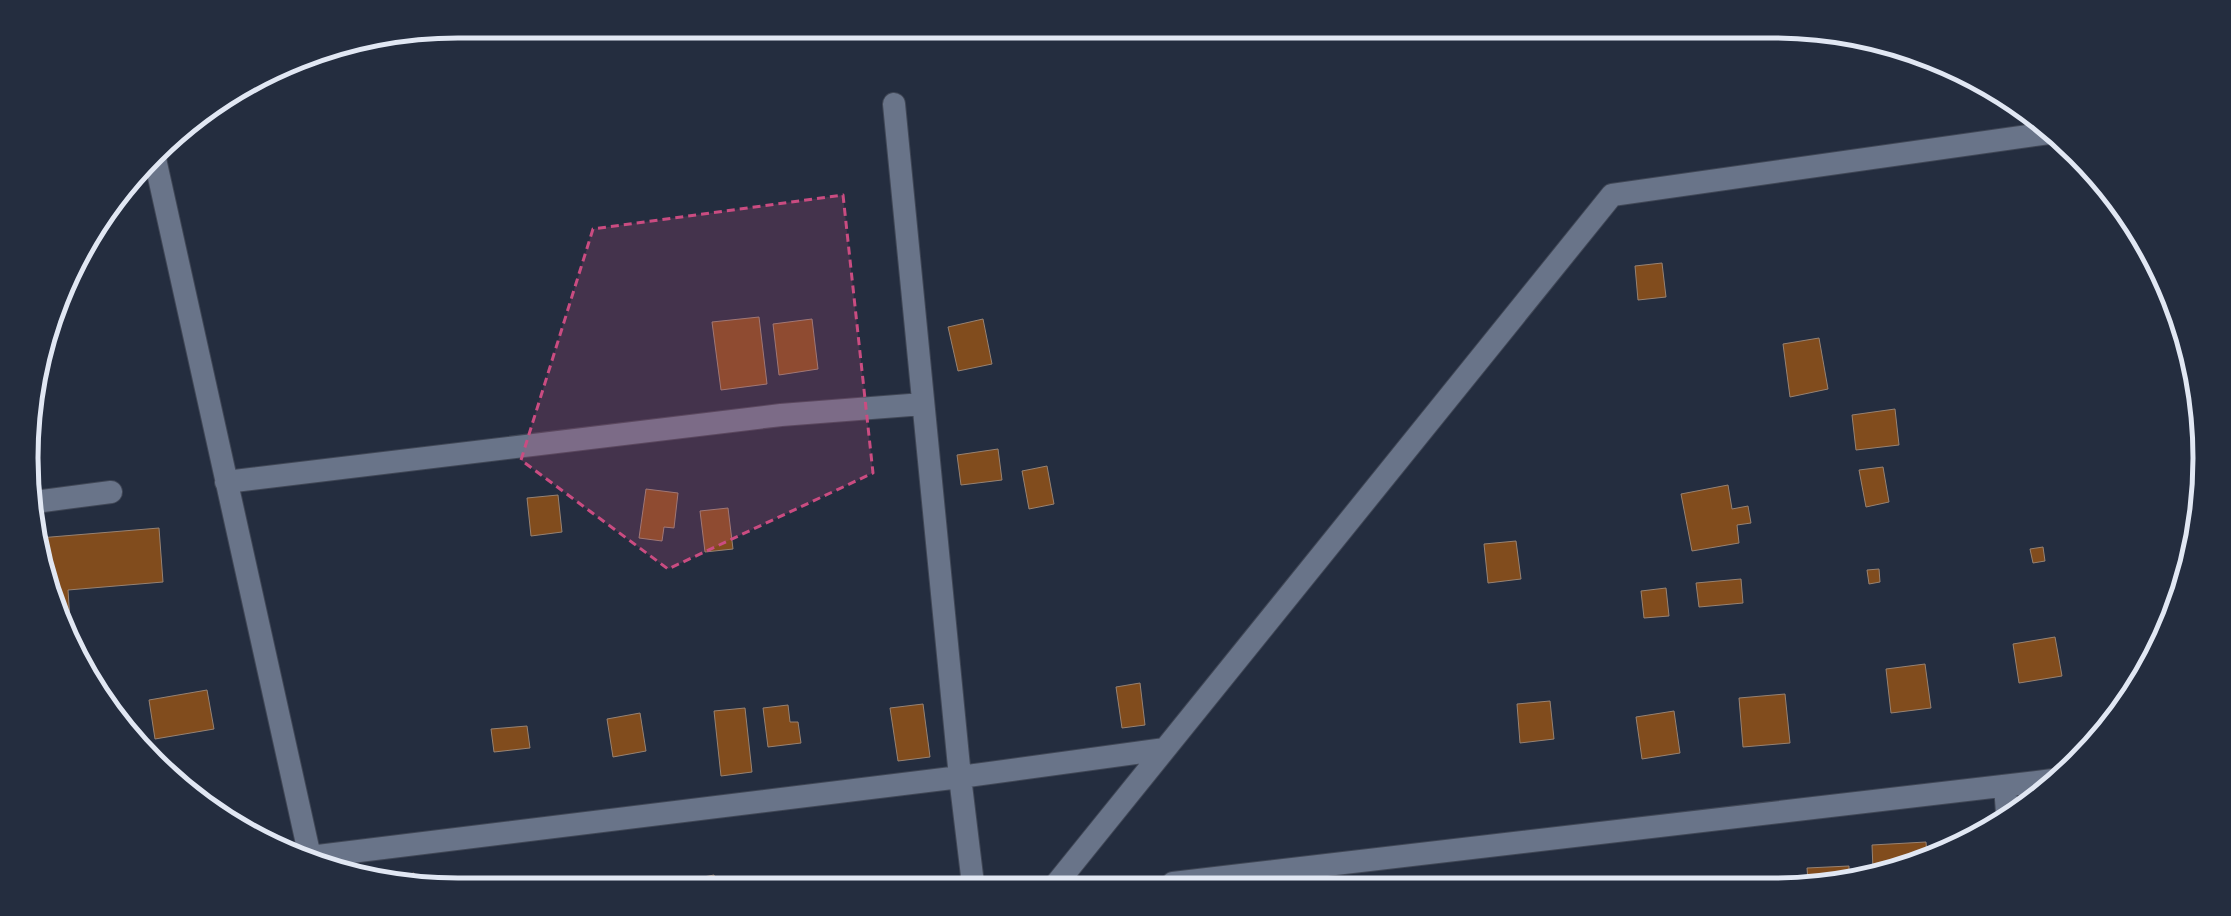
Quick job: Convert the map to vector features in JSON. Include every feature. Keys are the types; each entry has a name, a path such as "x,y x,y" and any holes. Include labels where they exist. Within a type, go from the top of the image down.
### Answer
{"street":[{"path":"894,104 960,777 972,878"},
{"path":"1061,878 1612,195 2040,134"},
{"path":"156,166 309,850"},
{"path":"226,482 781,415 923,404"},
{"path":"41,501 112,492"},
{"path":"322,856 960,777 1165,749"},
{"path":"1216,878 2041,782"},
{"path":"2005,786 2007,807"}],"highlighted area":[{"path":"843,195 873,473 668,569 521,460 593,229"}],"building":[{"path":"1662,263 1666,297 1638,300 1635,266"},
{"path":"759,317 767,384 721,390 712,322"},
{"path":"812,319 818,369 779,375 773,324"},
{"path":"983,319 992,364 958,371 948,327"},
{"path":"1819,338 1828,389 1790,397 1783,344"},
{"path":"1895,409 1899,445 1856,450 1852,415"},
{"path":"998,449 1002,480 961,485 957,455"},
{"path":"1047,466 1054,504 1029,509 1022,471"},
{"path":"1883,467 1889,502 1866,507 1859,470"},
{"path":"1728,485 1732,509 1748,506 1751,523 1737,525 1739,543 1692,551 1681,494"},
{"path":"646,489 678,493 674,528 664,527 662,541 639,538"},
{"path":"558,495 562,532 531,536 527,498"},
{"path":"728,508 733,549 705,552 700,511"},
{"path":"159,528 163,582 68,590 70,619 52,567 46,537"},
{"path":"1516,541 1521,579 1488,583 1484,544"},
{"path":"2043,547 2045,561 2033,563 2030,549"},
{"path":"1879,569 1880,582 1869,584 1867,570"},
{"path":"1741,579 1743,603 1699,607 1696,583"},
{"path":"1666,588 1669,616 1644,618 1641,591"},
{"path":"2055,637 2062,676 2019,683 2013,644"},
{"path":"1925,664 1931,708 1891,713 1886,669"},
{"path":"1140,683 1145,725 1122,728 1116,687"},
{"path":"207,690 214,729 155,739 149,700"},
{"path":"1785,694 1790,743 1743,747 1739,698"},
{"path":"1550,701 1554,739 1520,743 1517,704"},
{"path":"923,704 930,757 898,761 890,708"},
{"path":"788,705 790,722 798,722 801,743 768,747 763,708"},
{"path":"745,708 752,772 721,776 714,711"},
{"path":"1674,711 1680,753 1642,759 1636,717"},
{"path":"640,713 646,751 613,757 607,719"},
{"path":"527,726 530,748 494,752 491,729"},
{"path":"1926,842 1927,849 1873,866 1872,845"},
{"path":"1849,866 1849,871 1808,876 1807,868"},
{"path":"714,875 715,878 698,878"}]}
